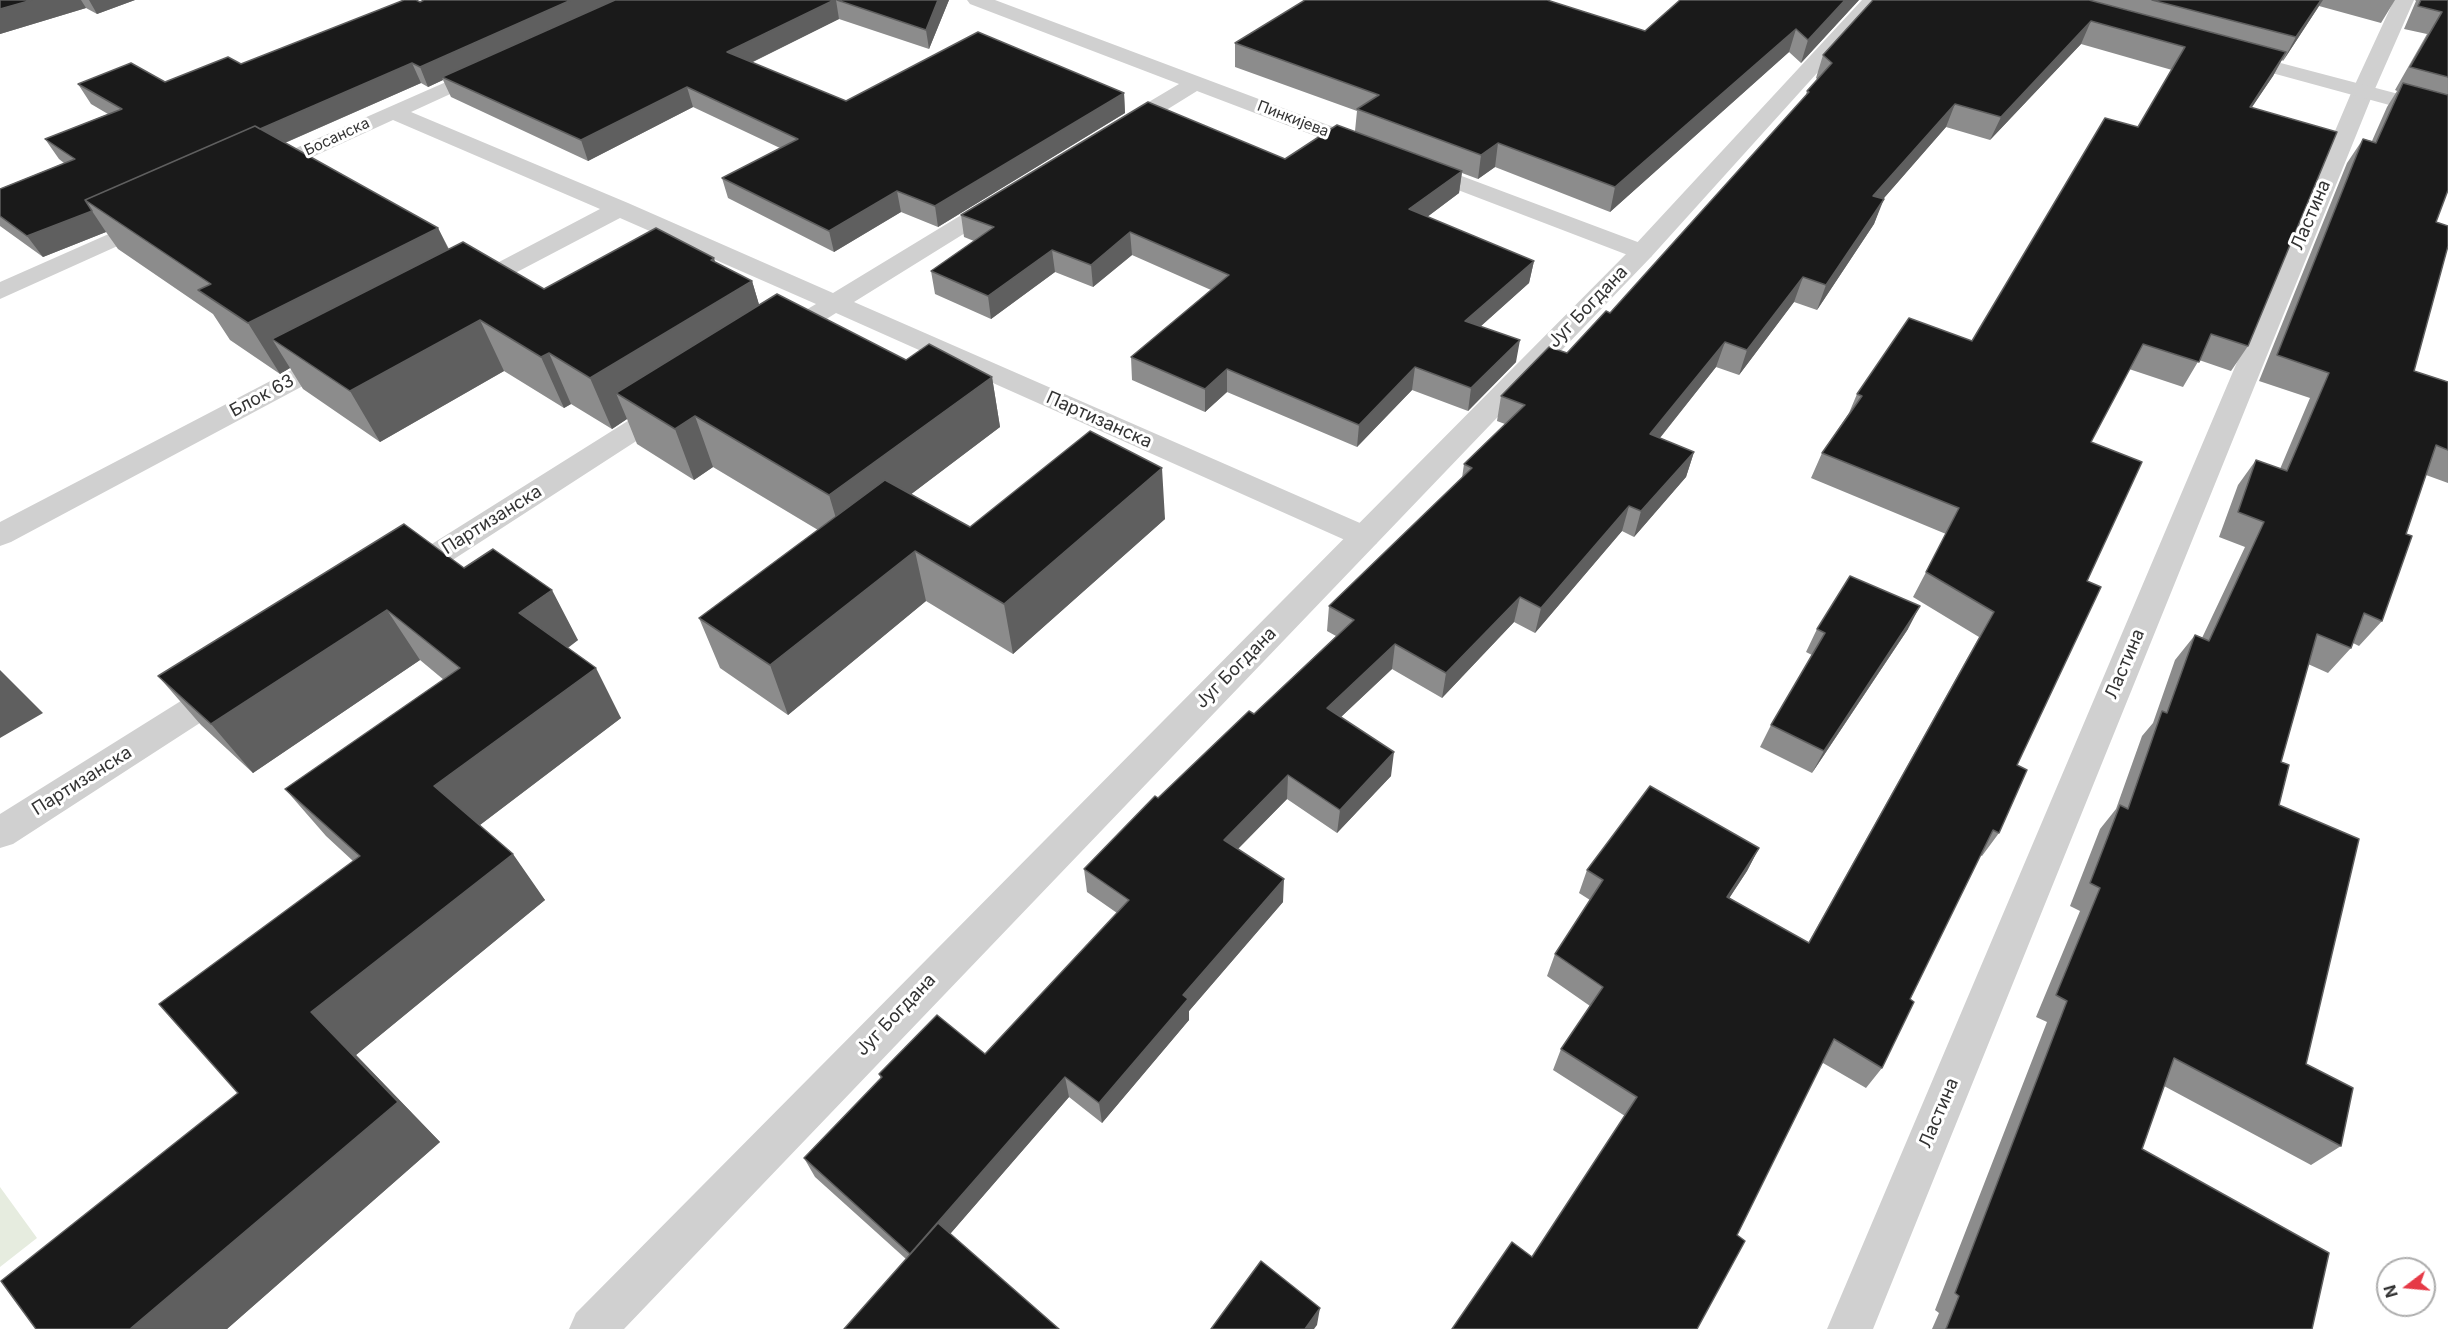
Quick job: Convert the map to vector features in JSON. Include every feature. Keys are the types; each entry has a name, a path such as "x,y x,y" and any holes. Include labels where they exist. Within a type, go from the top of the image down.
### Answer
{"street":[{"name":"Пинкијева","path":"977,0 1642,252"},
{"name":"Југ Богдана","path":"592,1329 1642,252 1873,0"},
{"name":"Ластина","path":"1850,1329 2362,91 2404,0"},
{"path":"2216,52 2448,114"},
{"name":"Босанска","path":"240,182 512,58"},
{"path":"1095,144 1196,82"},
{"name":"Партизанска","path":"392,112 620,208 832,304 1365,537"},
{"path":"752,355 1014,193"},
{"path":"442,302 620,208"},
{"path":"0,291 174,212"},
{"name":"Блок 63","path":"0,535 358,346"},
{"name":"Партизанска","path":"381,591 692,393"},
{"name":"Партизанска","path":"0,833 251,674"}],"shaded area":[{"path":"0,1187 37,1238 0,1267"}],"building":[{"path":"0,0 32,0 0,9"},
{"path":"404,0 420,2 424,0 571,0 420,67 412,63 260,129 255,126 85,200 92,211 27,236 0,216 0,189 75,159 45,139 122,109 78,84 131,63 165,82 228,57 241,64"},
{"path":"615,0 834,0 727,52 846,101 978,32 1124,93 935,206 897,191 829,231 722,178 798,139 687,87 581,140 442,77"},
{"path":"837,0 938,0 926,30"},
{"path":"1305,0 1547,0 1645,31 1680,0 1845,0 1808,40 1796,29 1615,187 1498,143 1481,155 1357,109 1379,95 1235,43"},
{"path":"1873,0 2089,0 2286,52 2250,107 2337,132 2248,346 2211,334 2199,362 2143,344 2091,442 2142,462 2087,581 2101,587 2017,765 2027,770 1999,833 1993,830 1910,999 1914,1002 1882,1068 1834,1039 1737,1235 1745,1241 1697,1329 1452,1329 1512,1242 1532,1257 1637,1097 1561,1049 1603,987 1555,954 1603,880 1587,870 1650,786 1759,848 1727,897 1809,943 1994,612 1926,572 1959,508 1822,453 1862,396 1857,394 1909,318 1972,341 2105,118 2138,127 2185,47 2091,21 2001,117 1955,104 1873,196 1884,199 1826,285 1803,277 1747,350 1725,342 1650,434 1694,452 1641,511 1629,506 1541,608 1520,597 1446,673 1395,644 1327,708 1394,752 1340,810 1288,775 1224,840 1284,879 1183,995 1188,999 1099,1103 1065,1077 910,1254 804,1158 882,1077 879,1074 937,1015 985,1054 1129,900 1084,869 1155,796 1158,798 1249,711 1254,714 1354,620 1329,606 1472,468 1464,464 1525,405 1501,396 1549,347 1567,353 1606,311 1610,313 1809,92 1807,91 1832,63 1823,55"},
{"path":"2152,0 2321,0 2296,37"},
{"path":"2421,0 2448,0 2448,77 2410,67 2442,12 2418,6"},
{"path":"2403,83 2448,95 2448,190 2436,222 2448,226 2448,246 2414,371 2448,382 2448,450 2436,445 2406,534 2412,536 2382,621 2364,613 2351,648 2317,634 2281,762 2289,765 2279,805 2359,839 2306,1064 2353,1088 2341,1146 2174,1058 2142,1149 2329,1253 2312,1329 1946,1329 1959,1296 1955,1293 2067,1001 2056,995 2100,888 2090,883 2120,805 2128,809 2162,711 2167,713 2195,635 2209,641 2264,522 2238,512 2256,460 2287,471 2329,373 2277,355 2363,139 2376,143"},
{"path":"1148,102 1285,159 1337,125 1462,171 1409,209 1534,261 1465,321 1520,340 1471,388 1415,367 1359,425 1227,369 1205,389 1131,357 1229,275 1130,232 1091,265 1052,250 988,296 931,271 994,227 961,215"},
{"path":"255,126 438,228 248,323 198,290 211,284 85,200"},
{"path":"656,228 752,281 590,378 549,353 541,357 480,320 350,391 272,339 463,242 544,289"},
{"path":"777,294 906,360 929,344 992,377 829,495 695,416 675,429 616,393"},
{"path":"1090,431 1162,468 1004,604 915,551 770,665 699,618 885,480 970,527"},
{"path":"404,524 464,568 493,549 552,590 519,613 596,668 434,786 513,854 311,1012 398,1102 130,1329 36,1329 1,1281 238,1093 159,1004 360,856 285,789 460,668 387,610 211,724 158,676"},
{"path":"1850,576 1920,606 1824,751 1771,725 1825,633 1817,629"},
{"path":"938,1223 1059,1329 844,1329"},
{"path":"1261,1261 1320,1308 1305,1329 1211,1329"}]}
